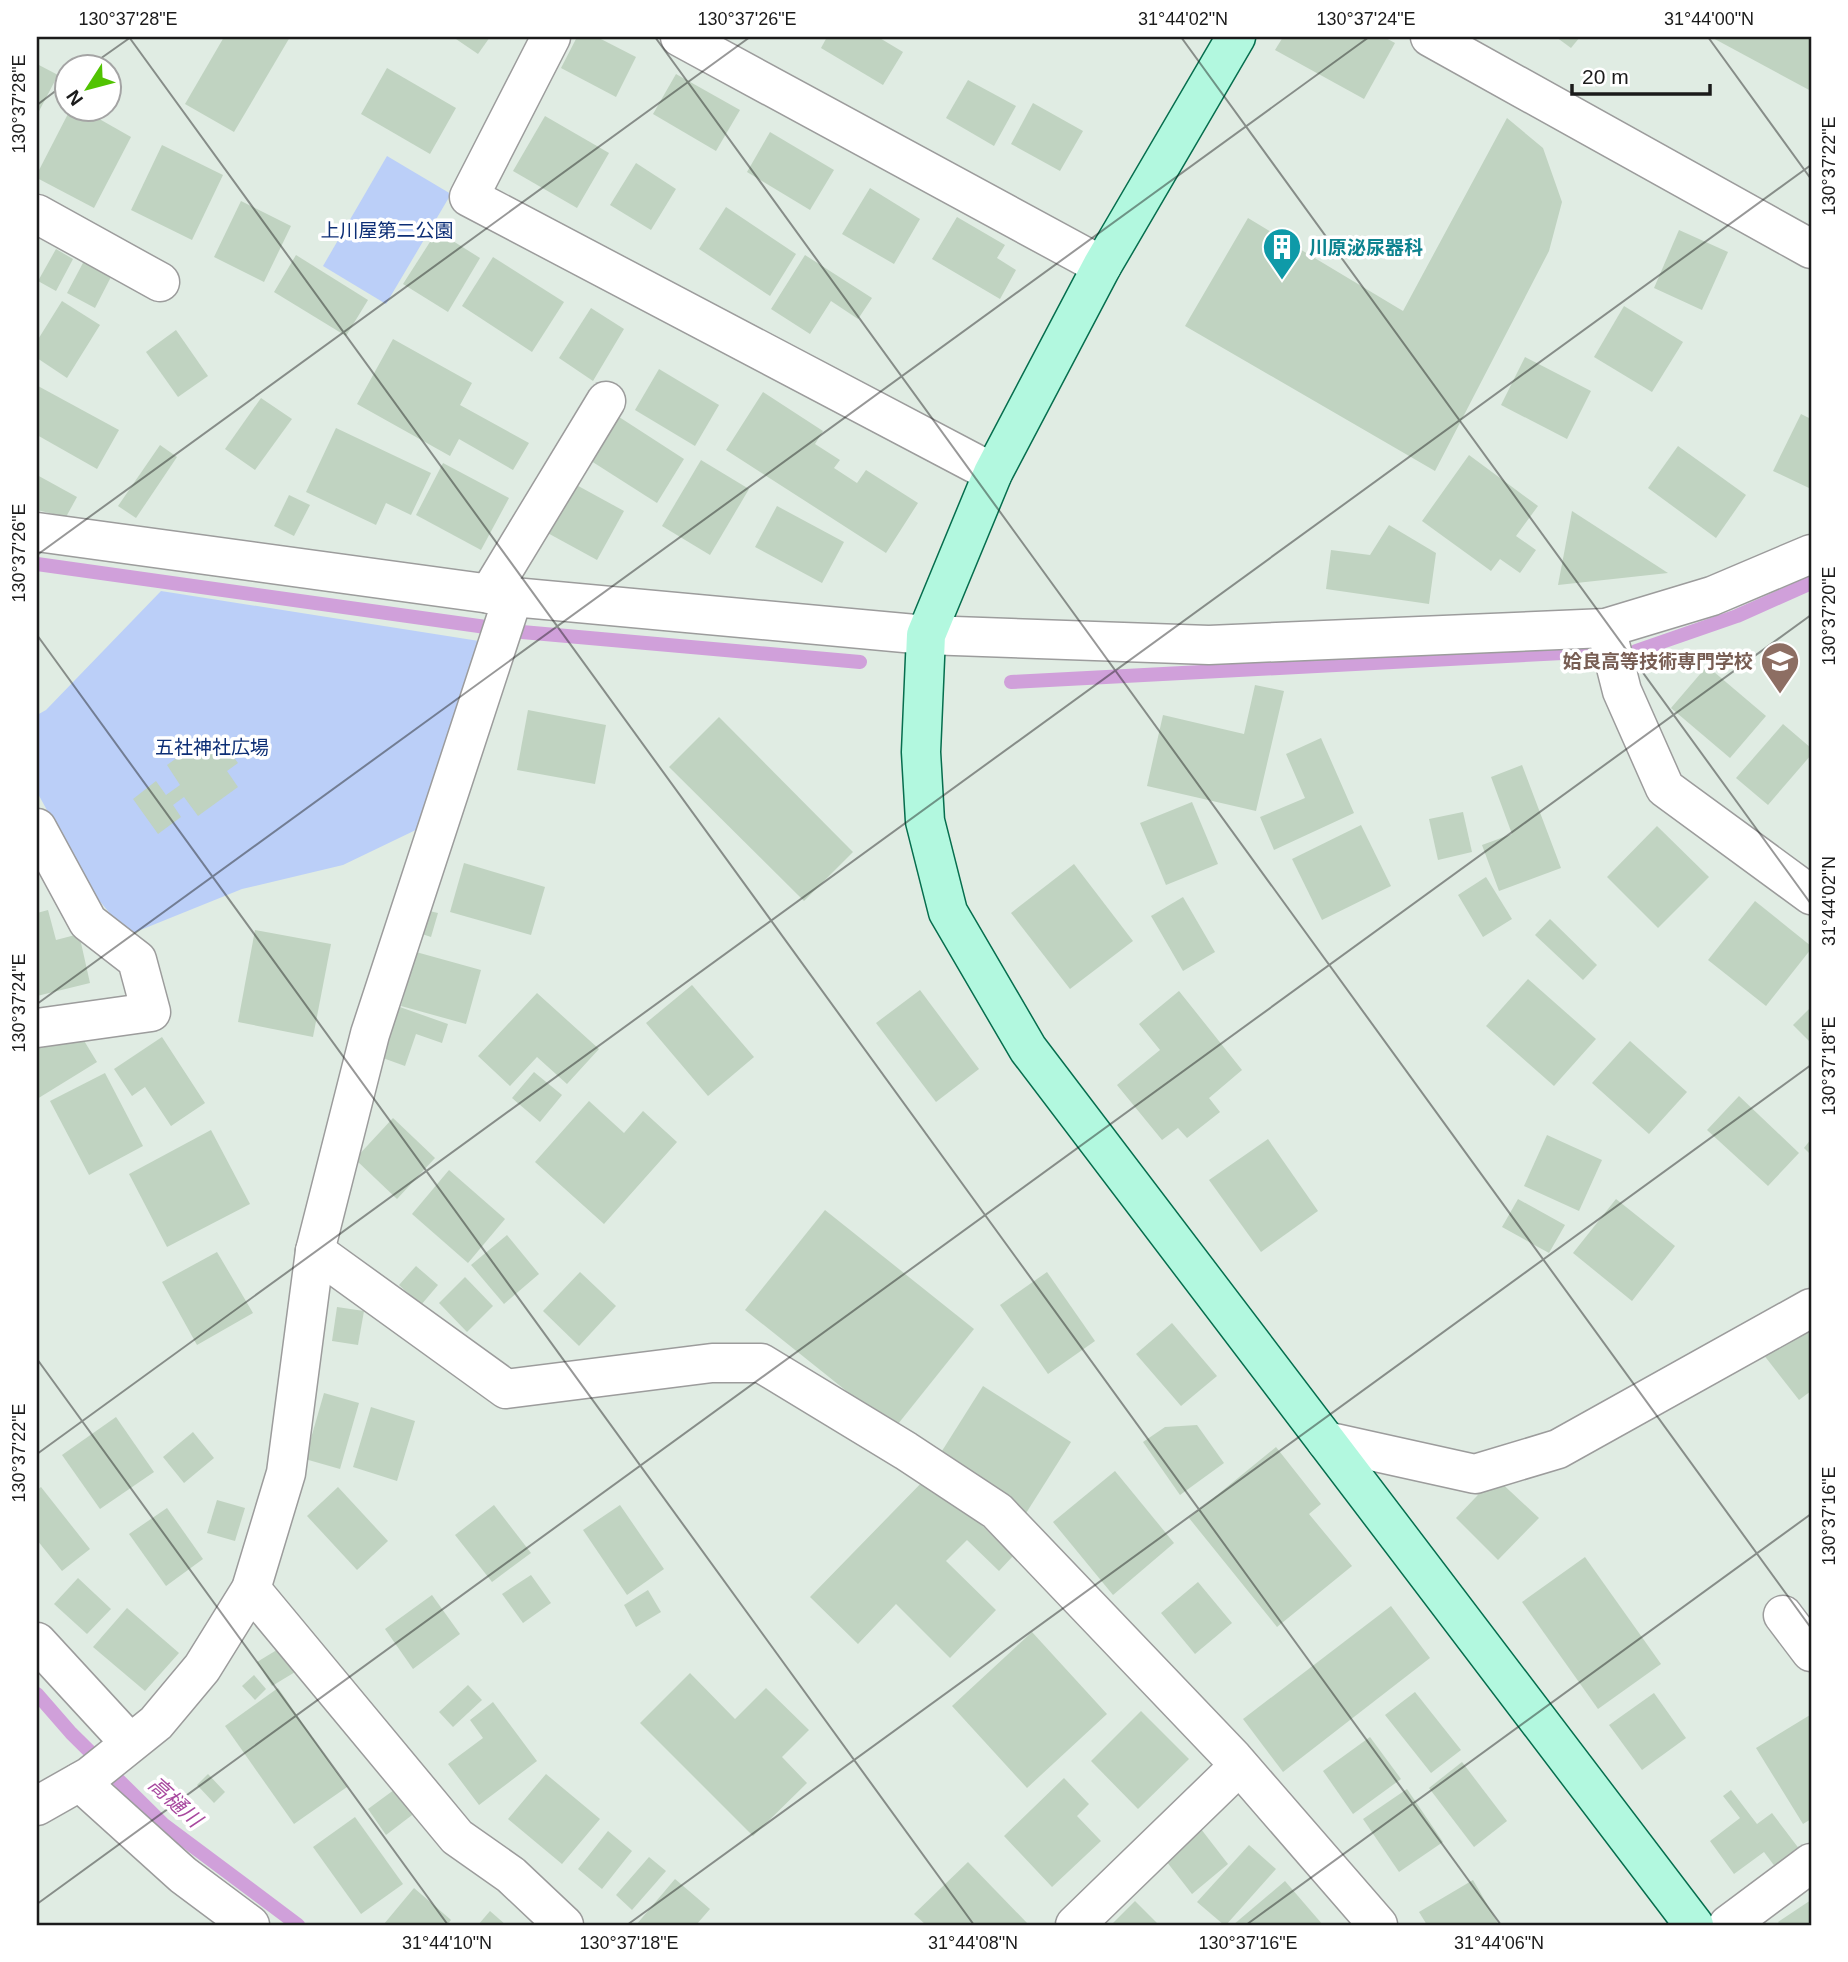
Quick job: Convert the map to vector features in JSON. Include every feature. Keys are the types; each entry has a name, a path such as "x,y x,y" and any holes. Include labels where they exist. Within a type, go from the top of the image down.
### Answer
{"street":[{"path":"551,37 469,197 993,473"},
{"path":"680,37 1102,265"},
{"path":"1236,37 1102,265 993,473 926,635 921,752 925,821 948,912 1028,1049 1694,1925"},
{"path":"1430,37 1811,249"},
{"path":"37,214 160,282"},
{"path":"37,1807 104,1763 156,1723 202,1668 251,1589 286,1473 315,1251 370,1034 501,595 606,401"},
{"path":"37,532 501,595 926,635 1209,645 1606,628 1712,596 1811,554"},
{"path":"1606,628 1622,691 1665,788 1811,895"},
{"path":"37,828 88,922 137,960 151,1012 37,1028"},
{"path":"315,1251 506,1389 712,1363 761,1363 906,1451 997,1511 1239,1766 1378,1925"},
{"path":"1326,1441 1475,1474 1558,1449 1811,1308"},
{"path":"251,1589 457,1837 511,1875 564,1925"},
{"path":"1783,1615 1811,1652"},
{"path":"37,1642 104,1763 183,1875 250,1925"},
{"path":"1075,1925 1239,1766"},
{"path":"1728,1925 1811,1863"}],"green space":[{"name":"上川屋第二公園","path":"387,156 451,194 386,304 323,266"},
{"name":"五社神社広場","path":"161,591 479,641 422,827 343,865 242,889 128,935 92,892 37,792 37,715 46,710"}],"building":[{"path":"224,37 290,37 234,132 185,104"},
{"path":"453,37 490,37 478,54"},
{"path":"577,37 597,37 636,57 616,97 561,68"},
{"path":"827,37 878,37 903,52 883,85 821,48"},
{"path":"1283,37 1384,37 1395,43 1364,99 1275,50"},
{"path":"1556,37 1580,37 1571,48"},
{"path":"1711,37 1811,37 1811,91"},
{"path":"37,64 52,72 52,86 37,115"},
{"path":"387,68 456,108 430,154 361,114"},
{"path":"676,74 740,110 716,151 653,114"},
{"path":"968,80 1016,106 994,146 946,118"},
{"path":"1033,103 1083,131 1060,171 1011,144"},
{"path":"545,116 609,153 577,208 513,171"},
{"name":"川原泌尿器科","path":"1507,118 1543,148 1562,202 1549,251 1435,471 1185,326 1248,218 1403,311"},
{"path":"64,122 105,122 131,137 94,208 37,178"},
{"path":"770,132 834,170 810,210 747,172"},
{"path":"162,145 223,175 192,240 131,210"},
{"path":"636,163 676,189 651,230 610,205"},
{"path":"870,188 920,219 894,264 842,234"},
{"path":"241,201 291,226 264,282 214,257"},
{"path":"726,207 796,254 770,296 699,249"},
{"path":"957,217 1005,245 997,258 1016,270 1000,299 932,259"},
{"path":"1679,230 1728,252 1702,310 1654,288"},
{"path":"437,231 480,258 448,312 403,284"},
{"path":"56,249 73,259 56,291 38,281"},
{"path":"296,255 368,300 346,336 274,292"},
{"path":"805,255 872,298 858,319 831,301 810,334 771,309"},
{"path":"493,257 564,302 532,352 462,306"},
{"path":"84,261 112,275 95,308 67,293"},
{"path":"62,301 100,325 67,378 37,358 37,341"},
{"path":"1624,306 1683,342 1652,392 1594,357"},
{"path":"591,308 624,329 593,381 559,358"},
{"path":"176,330 208,376 178,397 146,352"},
{"path":"393,339 472,383 460,405 529,443 513,470 459,439 450,456 357,404"},
{"path":"1525,357 1591,391 1567,439 1501,405"},
{"path":"659,369 719,405 695,446 635,410"},
{"path":"38,386 119,430 97,469 37,435"},
{"path":"763,392 823,431 815,444 840,460 834,468 857,483 866,470 918,503 886,553 726,450"},
{"path":"261,398 292,419 255,470 225,449"},
{"path":"1801,414 1811,419 1809,488 1773,471"},
{"path":"616,415 684,459 657,503 588,459"},
{"path":"336,428 431,473 411,515 386,503 376,525 306,492"},
{"path":"160,445 177,457 136,518 118,506"},
{"path":"1678,446 1746,495 1716,538 1648,488"},
{"path":"1469,455 1538,506 1516,536 1536,550 1520,573 1500,559 1491,571 1422,521"},
{"path":"701,460 749,489 710,555 662,526"},
{"path":"443,463 509,498 481,550 416,515"},
{"path":"37,475 77,497 66,517 37,510"},
{"path":"571,482 624,511 597,560 544,531"},
{"path":"289,495 310,505 294,536 274,526"},
{"path":"777,506 844,542 822,583 755,547"},
{"path":"1572,511 1668,573 1558,585"},
{"path":"1389,525 1436,553 1429,604 1326,589 1331,550 1370,555"},
{"path":"1707,666 1766,716 1730,758 1671,708"},
{"path":"1255,685 1284,691 1256,811 1147,786 1163,715 1244,734"},
{"path":"528,710 606,725 595,784 517,770"},
{"path":"719,717 853,852 804,901 669,767"},
{"path":"1783,724 1811,748 1811,755 1768,805 1736,778"},
{"path":"1321,738 1354,813 1274,850 1260,817 1305,798 1286,754"},
{"path":"203,739 214,752 225,745 238,763 227,771 238,787 198,816 184,797 173,805 181,817 158,834 133,799 156,781 166,795 180,785 167,765"},
{"path":"1522,765 1561,868 1499,891 1482,845 1512,834 1491,777"},
{"path":"1192,802 1218,864 1166,885 1140,823"},
{"path":"1463,812 1472,852 1438,860 1429,819"},
{"path":"1361,825 1391,886 1322,920 1292,859"},
{"path":"1657,826 1709,877 1658,928 1607,877"},
{"path":"464,863 545,887 531,935 450,912"},
{"path":"1074,864 1133,941 1070,989 1011,913"},
{"path":"1486,877 1512,919 1483,937 1458,895"},
{"path":"1183,897 1215,952 1183,971 1151,916"},
{"path":"1755,901 1811,946 1766,1006 1708,960"},
{"path":"48,910 56,940 79,934 90,983 37,996 37,913"},
{"path":"425,910 438,913 431,937 419,933"},
{"path":"1550,919 1597,965 1583,980 1535,935"},
{"path":"255,930 331,944 313,1037 238,1022"},
{"path":"416,952 481,970 466,1024 401,1006"},
{"path":"1528,979 1596,1039 1554,1086 1486,1026"},
{"path":"692,985 754,1057 708,1096 646,1023"},
{"path":"920,990 979,1069 936,1102 876,1023"},
{"path":"1179,991 1242,1070 1209,1098 1220,1112 1187,1138 1178,1128 1162,1140 1117,1085 1160,1050 1139,1024"},
{"path":"537,993 599,1049 567,1084 537,1057 510,1086 478,1056"},
{"path":"397,1006 448,1024 442,1043 416,1034 405,1066 380,1057"},
{"path":"1811,1007 1811,1043 1793,1025"},
{"path":"162,1037 205,1103 171,1126 145,1087 132,1096 114,1069"},
{"path":"83,1039 97,1062 37,1099 37,1047"},
{"path":"1630,1041 1687,1092 1649,1134 1592,1083"},
{"path":"534,1072 562,1095 540,1122 512,1098"},
{"path":"105,1073 143,1146 89,1175 50,1101"},
{"path":"1739,1096 1799,1153 1768,1186 1707,1130"},
{"path":"589,1101 624,1133 643,1111 677,1142 604,1224 535,1162"},
{"path":"393,1118 435,1158 397,1199 355,1159"},
{"path":"211,1130 250,1204 167,1247 129,1174"},
{"path":"1547,1135 1602,1160 1579,1211 1524,1186"},
{"path":"1268,1139 1318,1211 1261,1252 1209,1180"},
{"path":"1811,1139 1811,1155 1804,1148"},
{"path":"449,1170 505,1219 468,1263 412,1214"},
{"path":"1518,1199 1565,1225 1549,1253 1502,1227"},
{"path":"1616,1199 1675,1246 1632,1301 1573,1253"},
{"path":"825,1210 974,1329 894,1429 745,1310"},
{"path":"507,1235 539,1274 504,1304 471,1265"},
{"path":"217,1252 253,1313 197,1345 162,1282"},
{"path":"416,1266 438,1285 421,1305 399,1285"},
{"path":"580,1272 616,1306 579,1346 543,1311"},
{"path":"1047,1272 1095,1341 1048,1374 1000,1305"},
{"path":"465,1277 493,1306 467,1332 439,1303"},
{"path":"337,1307 364,1311 358,1345 332,1341"},
{"path":"1811,1316 1811,1391 1799,1400 1763,1354"},
{"path":"1172,1323 1217,1376 1181,1406 1136,1354"},
{"path":"983,1386 1071,1442 1023,1518 935,1462"},
{"path":"324,1393 359,1403 340,1469 305,1459"},
{"path":"371,1407 415,1421 397,1481 353,1467"},
{"path":"116,1417 154,1472 100,1509 62,1455"},
{"path":"1197,1425 1224,1463 1180,1495 1143,1442 1165,1427"},
{"path":"193,1432 214,1458 184,1483 163,1457"},
{"path":"1276,1447 1321,1504 1309,1514 1352,1566 1277,1627 1189,1518"},
{"path":"1115,1471 1174,1543 1113,1595 1053,1522"},
{"path":"930,1474 1013,1556 999,1571 967,1540 946,1561 996,1610 950,1658 896,1604 858,1644 810,1597"},
{"path":"1495,1477 1539,1518 1498,1560 1456,1518"},
{"path":"41,1487 90,1549 62,1571 37,1540 37,1490"},
{"path":"338,1487 388,1541 357,1570 307,1516"},
{"path":"217,1500 245,1508 235,1541 207,1533"},
{"path":"494,1505 531,1553 492,1582 455,1535"},
{"path":"620,1505 664,1569 627,1595 583,1530"},
{"path":"167,1508 203,1559 166,1586 129,1534"},
{"path":"1585,1557 1661,1664 1598,1709 1522,1602"},
{"path":"531,1575 551,1603 523,1623 502,1594"},
{"path":"78,1578 111,1609 87,1634 54,1604"},
{"path":"1198,1582 1232,1623 1195,1654 1161,1613"},
{"path":"648,1590 661,1612 636,1627 624,1605"},
{"path":"432,1595 460,1634 413,1669 385,1629"},
{"path":"1391,1606 1430,1658 1283,1772 1243,1719"},
{"path":"127,1608 179,1653 145,1691 93,1647"},
{"path":"1032,1632 1107,1714 1027,1788 952,1706"},
{"path":"285,1645 300,1669 272,1686 257,1662"},
{"path":"690,1673 735,1719 766,1688 809,1730 782,1757 807,1783 753,1836 640,1723"},
{"path":"254,1675 266,1689 255,1700 242,1686"},
{"path":"468,1685 482,1700 453,1727 439,1712"},
{"path":"278,1688 347,1787 294,1824 225,1726"},
{"path":"1415,1692 1461,1750 1431,1773 1385,1715"},
{"path":"1654,1693 1686,1738 1642,1770 1609,1725"},
{"path":"493,1702 537,1761 479,1805 448,1764 483,1738 470,1720"},
{"path":"1141,1711 1189,1759 1138,1809 1091,1761"},
{"path":"1810,1715 1811,1819 1803,1824 1756,1748"},
{"path":"1370,1737 1401,1779 1353,1814 1323,1771"},
{"path":"1462,1762 1507,1821 1474,1847 1429,1788"},
{"path":"208,1774 225,1792 214,1803 197,1785"},
{"path":"546,1774 600,1819 562,1864 508,1819"},
{"path":"1064,1778 1089,1804 1077,1816 1101,1841 1052,1887 1004,1836"},
{"path":"398,1787 416,1812 386,1835 368,1809"},
{"path":"1407,1789 1443,1842 1399,1872 1363,1819"},
{"path":"1731,1790 1757,1824 1772,1813 1800,1850 1776,1868 1764,1852 1734,1874 1710,1841 1740,1818 1723,1796"},
{"path":"355,1817 403,1884 361,1914 313,1847"},
{"path":"1201,1829 1228,1864 1192,1894 1163,1857"},
{"path":"608,1831 632,1851 602,1889 578,1869"},
{"path":"1249,1845 1276,1869 1224,1925 1197,1902"},
{"path":"649,1857 666,1871 632,1910 616,1895"},
{"path":"968,1862 1029,1925 926,1925 914,1914"},
{"path":"675,1879 710,1909 696,1925 636,1925"},
{"path":"1473,1880 1499,1925 1427,1925 1419,1912"},
{"path":"1285,1881 1323,1925 1233,1925"},
{"path":"414,1888 451,1920 447,1925 384,1924"},
{"path":"1811,1900 1811,1925 1780,1925 1778,1922"},
{"path":"1135,1901 1159,1925 1111,1925"},
{"path":"490,1911 506,1925 478,1925"}],"waterway":[{"path":"37,564 486,627"},
{"path":"1636,651 1737,616 1811,583"},
{"path":"522,632 860,662"},
{"path":"1011,682 1582,652"},
{"name":"高樋川","path":"37,1694 71,1733 163,1824 298,1925"}],"place":[{"name":"川原泌尿器科","path":"1282,281"},
{"name":"姶良高等技術専門学校","path":"1780,695"}]}
